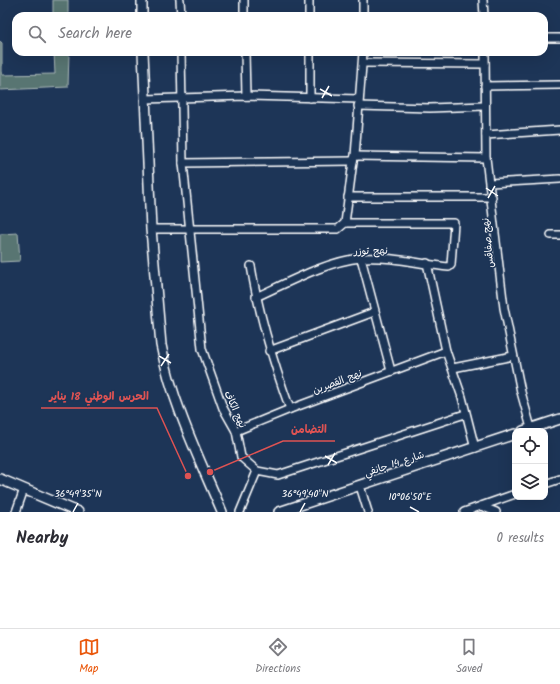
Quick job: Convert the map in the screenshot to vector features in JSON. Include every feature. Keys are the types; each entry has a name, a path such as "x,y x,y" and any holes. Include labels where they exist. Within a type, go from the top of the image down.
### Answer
{"street":[{"path":"142,0 142,12"},
{"path":"180,0 181,12"},
{"path":"244,0 244,12"},
{"path":"309,0 309,12"},
{"path":"363,0 363,12"},
{"path":"483,0 484,12"},
{"path":"548,38 560,38"},
{"path":"144,56 151,229 161,345 164,362 190,437 222,512"},
{"name":"نهج الكاف","path":"181,56 183,162 202,349 223,408 236,431 241,457 257,471"},
{"path":"245,56 246,96"},
{"path":"310,56 310,98"},
{"path":"151,229 330,229 344,224 354,158 363,56"},
{"name":"نهج صفاقس","path":"485,56 484,106 486,158 492,197 504,308 527,428"},
{"path":"363,63 485,64"},
{"path":"485,86 560,85"},
{"path":"145,99 246,96 310,98 430,108 484,106"},
{"path":"486,135 560,130"},
{"path":"183,162 354,158 486,158"},
{"path":"490,183 560,179"},
{"path":"348,198 492,197"},
{"name":"نهج توزر","path":"256,297 342,261 361,258 389,258 450,266 455,229 454,223 344,224"},
{"path":"551,235 560,235"},
{"path":"361,258 374,312 391,371"},
{"path":"428,263 446,351 453,368 475,448"},
{"path":"251,266 256,297 269,351 290,409"},
{"path":"269,351 374,312"},
{"name":"نهج القصرين","path":"236,431 290,409 446,351"},
{"path":"453,368 513,356"},
{"path":"240,512 257,471 272,475 291,471 465,414"},
{"path":"533,428 560,419"},
{"name":"شارع 14 جانفي","path":"279,512 475,448 512,438"},
{"path":"0,479 78,512"},
{"path":"548,483 560,479"},
{"path":"360,486 368,512"},
{"path":"16,512 24,489"},
{"path":"464,512 512,495"},
{"path":"481,506 496,512"}],"green space":[{"path":"53,0 68,0 68,12 53,12"},
{"path":"0,41 2,43 2,75 55,74 54,56 69,56 68,87 0,90"},
{"path":"18,233 20,261 0,262 0,234"}],"place":[{"name":"التضامن","path":"210,472"},
{"name":"الحرس الوطني 18 يناير","path":"188,476"}]}
